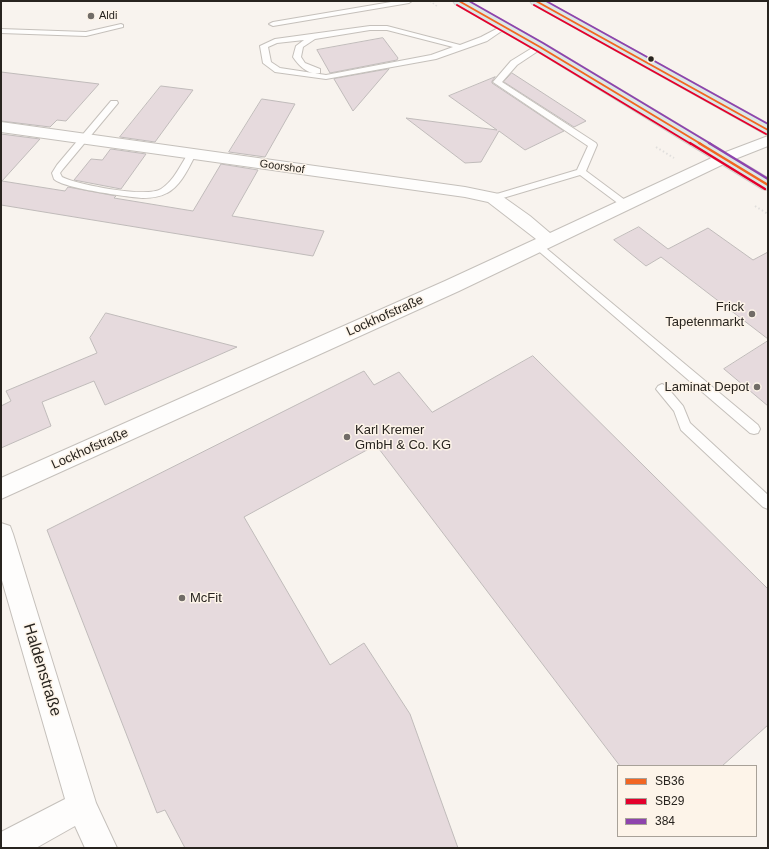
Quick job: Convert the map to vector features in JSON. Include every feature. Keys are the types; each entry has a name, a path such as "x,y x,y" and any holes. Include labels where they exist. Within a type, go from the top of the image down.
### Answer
{"main road":[{"path":"459,1 540,47 768,185"},
{"path":"536,1 768,130"}],"street":[{"name":"Goorshof","path":"1,127 84,140 465,192 493,198 524,220 543,243"},
{"name":"Lockhofstraße","path":"1,489 543,243 724,158 768,141"},
{"name":"Haldenstraße","path":"1,534 82,806 101,848"},
{"path":"4,848 82,806"}],"lane":[{"path":"273,24 409,1"},
{"path":"1,31 86,34 121,26"},
{"path":"460,47 387,28 370,28 313,37 275,40 264,46 267,63 278,70 326,77 433,56 460,47 484,39 504,26"},
{"path":"313,37 300,46 297,57 302,65 324,74 379,63 403,63"},
{"path":"540,47 514,63 496,82 593,145 582,172"},
{"path":"114,103 56,173 58,179 65,182 139,195 158,194 171,186 192,154"},
{"path":"493,198 582,172"},
{"path":"582,172 626,205"},
{"path":"543,243 754,429"},
{"path":"662,389 679,409 685,426 768,504"}],"building":[{"path":"383,38 398,58 397,60 330,73 317,50"},
{"path":"389,69 353,111 334,79"},
{"path":"1,72 99,84 66,121 57,120 50,127 1,121"},
{"path":"512,73 586,121 574,127 504,82"},
{"path":"495,77 492,83 564,131 525,150 499,131 481,162 465,163 406,118 497,130 449,96"},
{"path":"161,86 193,90 155,142 120,137"},
{"path":"262,99 295,104 265,157 229,152"},
{"path":"1,134 40,139 2,181 65,191 68,187 116,196 114,198 193,211 221,164 258,170 232,216 324,231 313,256 1,205"},
{"path":"111,149 146,154 121,189 74,180 91,159 102,160"},
{"path":"639,227 668,249 708,228 753,260 768,252 768,339 661,257 646,266 614,240"},
{"path":"106,313 237,347 105,405 94,381 42,402 51,426 1,448 1,406 11,401 6,391 97,353 90,338"},
{"name":"Laminat Depot","path":"768,341 768,406 724,369"},
{"path":"533,356 768,589 768,725 723,765 619,765 376,445 244,517 330,665 364,643 410,714 458,848 185,848 165,810 157,813 47,530 364,371 374,385 399,372 432,412"}],"transit line":[{"name":"SB36","path":"459,1 540,47 768,185"},
{"name":"384","path":"469,1 543,43 768,179"},
{"name":"SB36","path":"536,1 768,130"},
{"name":"384","path":"546,1 768,124"},
{"name":"SB29","path":"457,5 537,51 765,189"},
{"name":"SB29","path":"534,5 766,134"}],"place":[{"name":"Aldi","path":"91,16"},
{"name":"Frick Tapetenmarkt","path":"752,314"},
{"name":"Laminat Depot","path":"757,387"},
{"name":"Karl Kremer GmbH & Co. KG","path":"347,437"},
{"name":"McFit","path":"182,598"}]}
